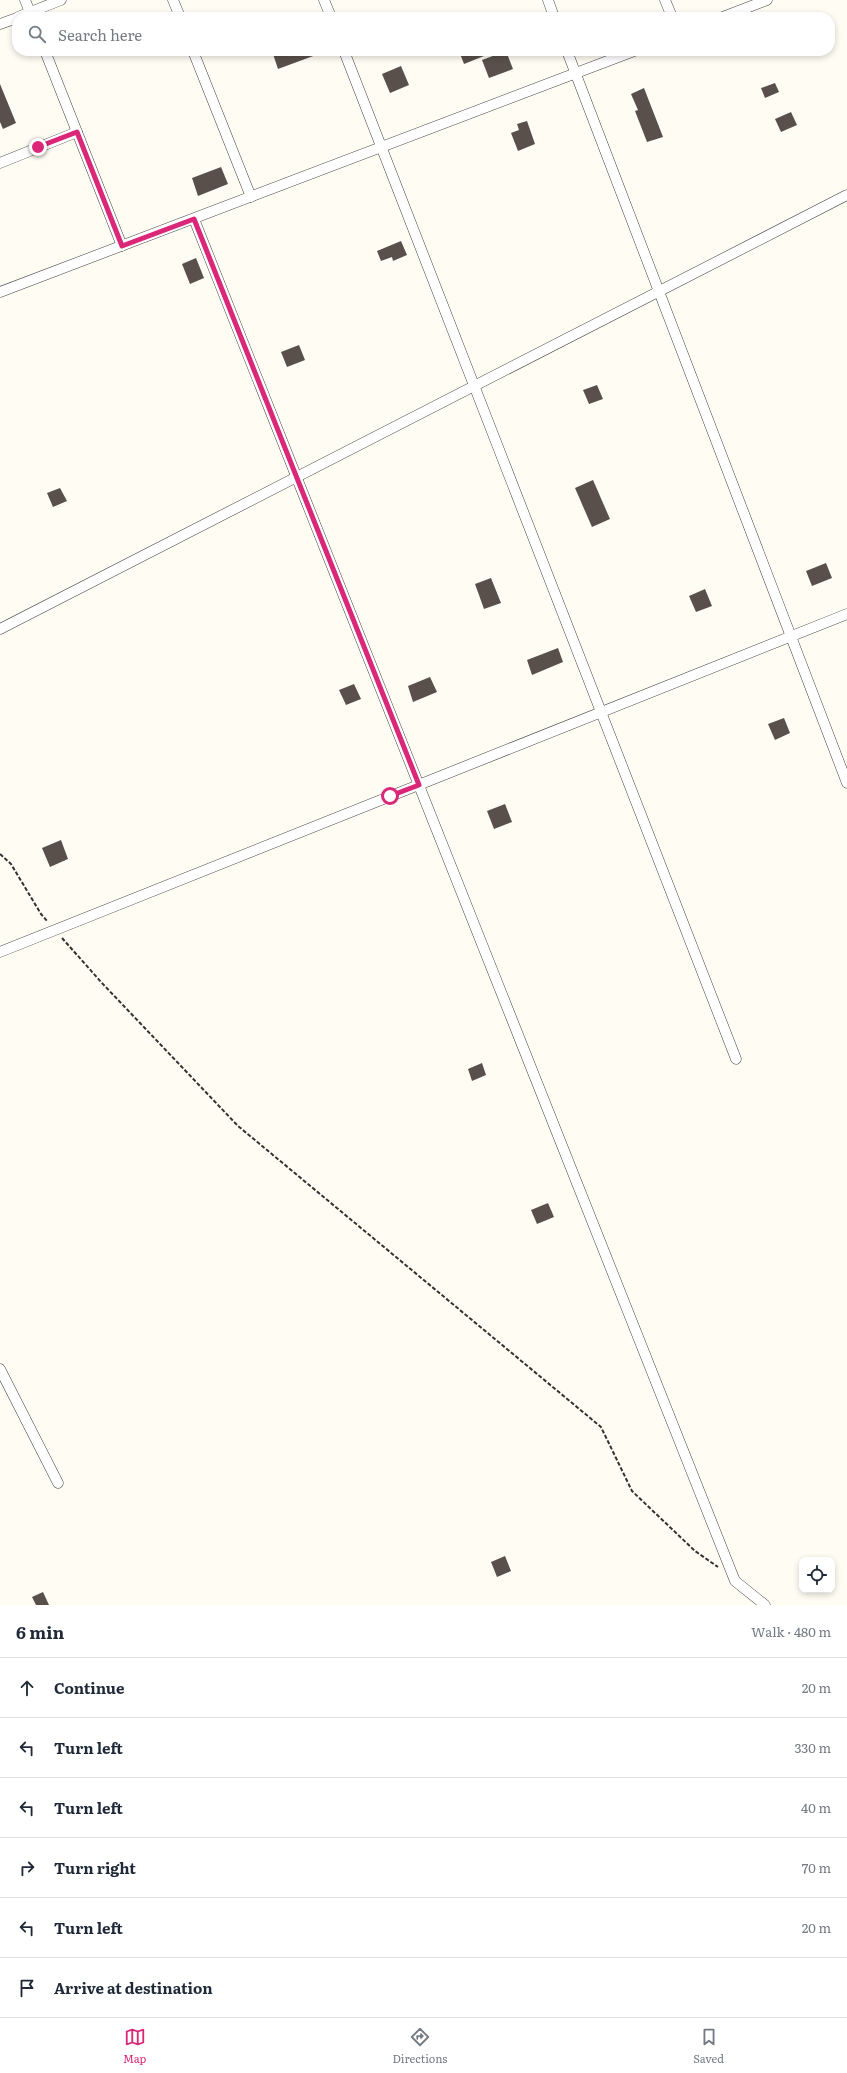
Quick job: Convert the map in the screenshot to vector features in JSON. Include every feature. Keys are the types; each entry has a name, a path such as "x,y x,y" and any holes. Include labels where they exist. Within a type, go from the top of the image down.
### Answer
{"street":[{"path":"25,0 30,12"},
{"path":"37,12 61,0"},
{"path":"173,0 178,12"},
{"path":"324,0 329,12"},
{"path":"548,0 552,12"},
{"path":"666,0 670,12"},
{"path":"736,12 767,0"},
{"path":"0,24 12,19"},
{"path":"47,56 122,246"},
{"path":"195,56 251,197"},
{"path":"346,56 736,1059"},
{"path":"569,56 847,783"},
{"path":"0,292 621,56"},
{"path":"0,163 77,132"},
{"path":"0,629 847,195"},
{"path":"194,219 735,1581 765,1605"},
{"path":"0,952 847,614"},
{"path":"0,1369 58,1483"}],"path":[{"path":"0,854 11,864 41,914 106,988 238,1126 601,1427 632,1491 695,1551 718,1568"}],"building":[{"path":"274,56 313,56 278,69"},
{"path":"461,56 484,56 464,64"},
{"path":"493,56 508,56 513,69 489,78 482,60"},
{"path":"401,66 409,85 390,93 382,74"},
{"path":"775,83 779,92 765,98 761,88"},
{"path":"0,84 16,123 3,129 0,122"},
{"path":"644,88 663,137 647,142 635,111 638,110 631,94"},
{"path":"791,112 797,125 781,132 775,119"},
{"path":"527,121 535,144 518,151 511,133 519,130 517,124"},
{"path":"221,167 228,184 198,196 192,178"},
{"path":"401,241 407,255 393,261 392,257 381,261 377,251"},
{"path":"196,258 204,278 190,284 182,264"},
{"path":"299,345 305,360 287,367 281,352"},
{"path":"597,385 603,399 589,404 583,390"},
{"path":"593,480 610,519 592,527 575,488"},
{"path":"60,488 67,501 53,507 47,493"},
{"path":"826,563 832,578 812,586 806,571"},
{"path":"491,578 501,603 484,609 475,584"},
{"path":"705,589 712,606 696,612 689,596"},
{"path":"558,648 563,662 532,675 527,660"},
{"path":"430,677 437,692 413,702 408,686"},
{"path":"354,684 361,699 346,705 339,690"},
{"path":"784,718 790,733 775,740 768,724"},
{"path":"505,804 512,822 494,829 487,811"},
{"path":"61,840 68,859 50,867 42,848"},
{"path":"482,1063 486,1075 472,1081 468,1069"},
{"path":"548,1203 554,1217 537,1224 531,1210"},
{"path":"505,1556 511,1571 497,1577 491,1562"},
{"path":"43,1592 49,1605 36,1605 32,1597"}],"route":[{"path":"38,147 77,132 122,246 194,219 419,785 390,796"}]}
